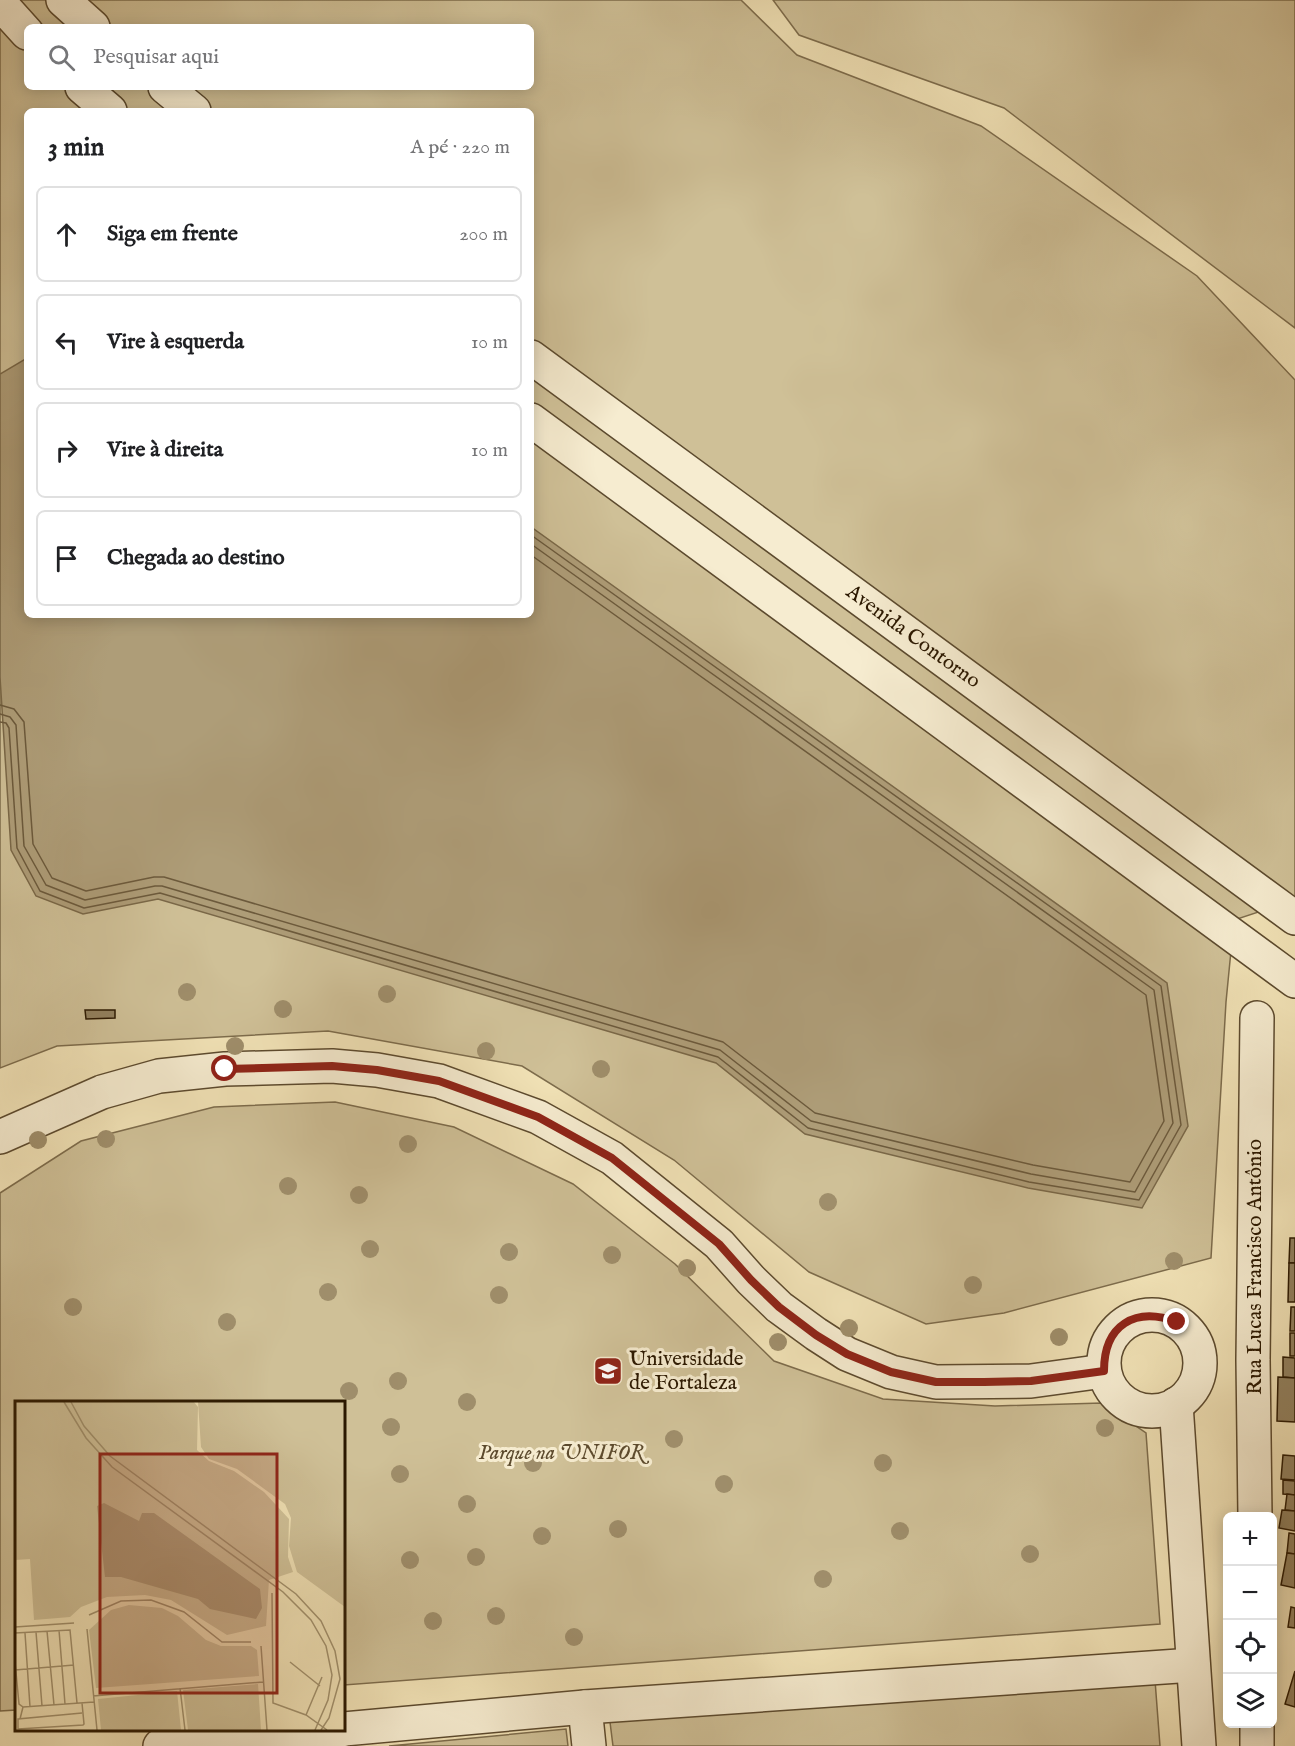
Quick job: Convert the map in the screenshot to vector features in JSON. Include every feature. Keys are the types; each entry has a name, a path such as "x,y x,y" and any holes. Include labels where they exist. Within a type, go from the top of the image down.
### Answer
{"street":[{"path":"63,0 90,24"},
{"path":"0,3 24,30"},
{"path":"85,90 106,108"},
{"path":"169,90 190,108"},
{"name":"Avenida Contorno","path":"534,359 1295,918"},
{"path":"534,422 1295,981"},
{"name":"Rua Lucas Francisco Antônio","path":"1255,1512 1253,1348 1257,1018"},
{"path":"0,1137 102,1092 159,1076 225,1069 332,1066 377,1070 439,1081 538,1117 612,1158 719,1244 779,1307 816,1335 847,1354 891,1372 936,1382 1031,1381 1104,1371"},
{"path":"1145,1315 1162,1316 1177,1322 1190,1333 1197,1347 1200,1364 1197,1380 1189,1394 1176,1404 1161,1410 1145,1411 1131,1406 1118,1397 1109,1385 1104,1371 1104,1356 1109,1341 1124,1324 1145,1315"},
{"path":"1176,1404 1199,1746"},
{"path":"345,1729 585,1707 1193,1665"},
{"path":"585,1707 589,1746"},
{"path":"1257,1728 1257,1746"},
{"path":"160,1746 321,1731"}],"green space":[{"path":"0,0 741,0 797,55 981,126 1197,276 1295,380 1295,900 1234,920 1226,1002 1211,1258 1004,1313 926,1324 809,1272 674,1160 522,1066 328,1031 57,1046 0,1068"},
{"path":"773,0 1295,0 1295,328 1004,108 799,35"},
{"name":"Parque na UNIFOR","path":"335,1102 454,1127 573,1184 675,1264 774,1361 883,1399 995,1406 1102,1403 1146,1433 1160,1624 345,1685 345,1401 15,1401 15,1710 0,1711 0,1193 81,1141 214,1107"},
{"path":"1155,1680 1160,1746 613,1746 610,1722"},
{"path":"566,1729 568,1746 389,1746"}],"water":[{"path":"24,360 24,618 534,618 534,529 1167,983 1188,1126 1142,1208 1028,1188 805,1134 716,1063 158,899 83,914 36,896 11,850 0,677 0,374"}],"building":[{"path":"85,1010 115,1010 115,1018 86,1019"},
{"path":"1290,1238 1295,1238 1295,1263 1289,1263"},
{"path":"1289,1263 1295,1263 1295,1302 1288,1302"},
{"path":"1291,1307 1295,1307 1295,1331 1290,1331"},
{"path":"1290,1333 1295,1333 1295,1356 1290,1356"},
{"path":"1283,1357 1295,1358 1295,1378 1283,1377"},
{"path":"1278,1377 1295,1378 1295,1422 1277,1421"},
{"path":"1283,1455 1295,1456 1295,1480 1281,1479"},
{"path":"1283,1480 1295,1481 1295,1495 1283,1494"},
{"path":"1287,1494 1295,1495 1295,1511 1285,1510"},
{"path":"1282,1510 1295,1511 1295,1531 1279,1528"},
{"path":"1289,1533 1295,1534 1295,1554 1287,1553"},
{"path":"1287,1553 1295,1554 1295,1588 1281,1585"},
{"path":"1291,1607 1295,1608 1295,1628 1288,1627"},
{"path":"1295,1671 1295,1707 1285,1704"}],"place":[{"name":"Universidade de Fortaleza","path":"608,1371"}],"route":[{"path":"225,1069 332,1066 377,1070 439,1081 538,1117 612,1158 719,1244 779,1307 816,1335 847,1354 891,1372 936,1382 984,1382 1031,1381 1104,1371 1104,1356 1109,1341 1118,1329 1131,1320 1145,1315 1162,1316 1177,1322"}]}
